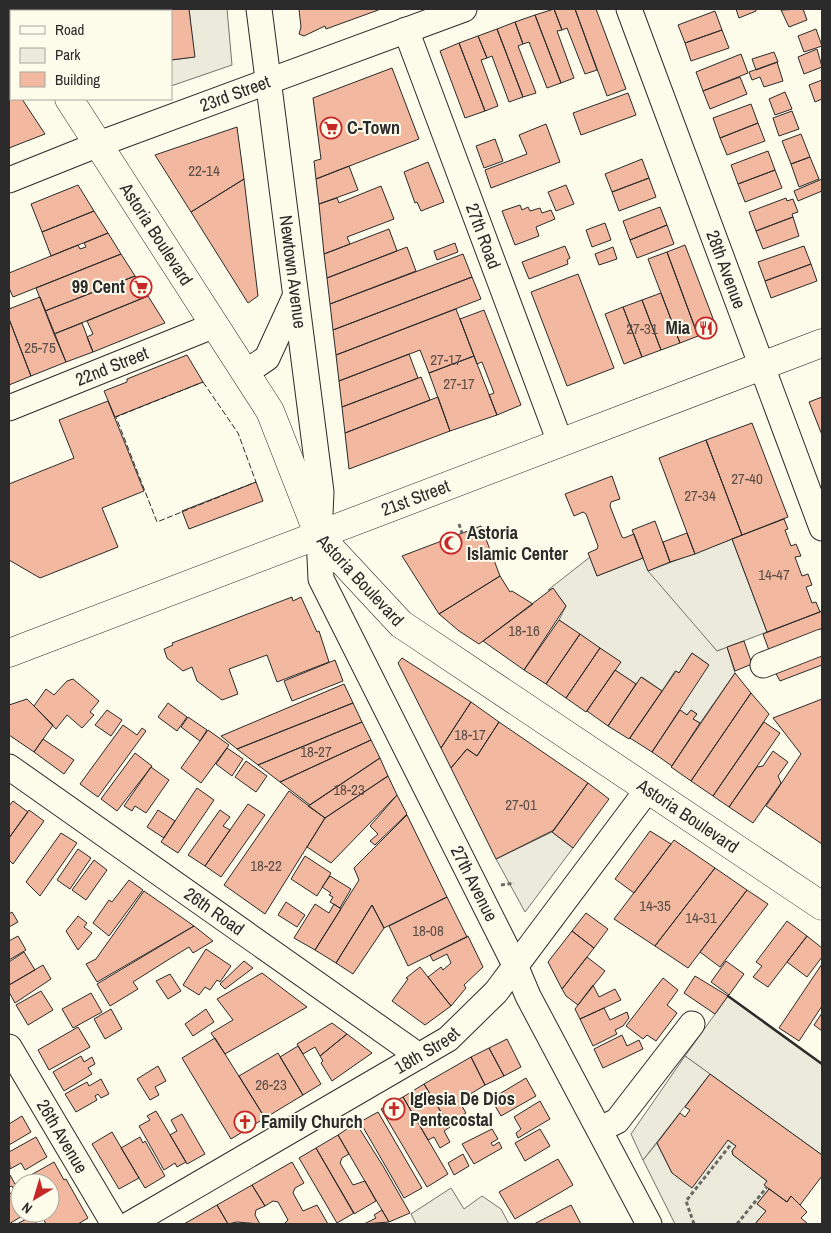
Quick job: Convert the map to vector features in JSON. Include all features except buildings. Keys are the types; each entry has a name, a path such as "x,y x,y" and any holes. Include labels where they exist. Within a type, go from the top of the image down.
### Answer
{"main road":[{"name":"Astoria Boulevard","path":"70,100 270,411 319,536 401,624 822,906"},
{"name":"21st Street","path":"9,653 822,343"}],"street":[{"name":"Newtown Avenue","path":"260,9 321,492 319,536"},
{"name":"23rd Street","path":"9,180 99,144 464,9"},
{"name":"28th Avenue","path":"629,9 822,528"},
{"name":"27th Road","path":"406,30 560,442"},
{"path":"245,373 267,358 295,297"},
{"name":"22nd Street","path":"9,408 215,325"},
{"name":"27th Avenue","path":"319,536 321,578 515,965 528,996 649,1224"},
{"path":"763,665 822,642"},
{"name":"26th Road","path":"9,767 419,1056"},
{"name":"18th Street","path":"130,1224 419,1056 448,1038 472,1018 496,992 648,789"},
{"path":"600,1129 617,1121 692,1024"},
{"name":"26th Avenue","path":"9,1047 114,1224"}],"path":[{"path":"459,524 462,533"},
{"path":"498,886 514,883"},
{"path":"694,1224 686,1201 732,1143"},
{"path":"737,1224 767,1187"}],"green space":[{"path":"189,9 227,9 232,65 172,86 172,60 194,57"},
{"path":"590,557 597,576 643,558 717,651 727,647 735,673 700,723 693,719 697,714 691,710 687,715 678,709 708,664 692,653 679,673 675,671 662,691 642,677 636,684 615,670 620,662 559,620 566,606 553,589 548,590"},
{"path":"728,996 822,1064 822,1155 685,1056"},
{"path":"728,1140 736,1146 732,1151 733,1155 767,1181 769,1189 757,1204 766,1211 755,1224 675,1224 643,1160 657,1143 672,1173"}],"shaded area":[{"path":"732,539 767,632 717,651 648,571"},
{"path":"552,832 573,848 525,912 496,859"},
{"path":"685,1056 710,1074 643,1160 631,1134"},
{"path":"451,1188 464,1209 482,1196 501,1209 509,1224 416,1224 411,1214"}],"fence":[{"path":"203,382 238,433 256,482 157,522 116,417 203,382"}],"wall":[{"path":"728,996 822,1064"}],"place":[{"name":"C-Town","path":"331,128"},
{"name":"99 Cent","path":"141,287"},
{"name":"Mia","path":"706,328"},
{"name":"Astoria Islamic Center","path":"451,543"},
{"name":"Iglesia De Dios Pentecostal","path":"394,1109"},
{"name":"Family Church","path":"245,1122"}]}
